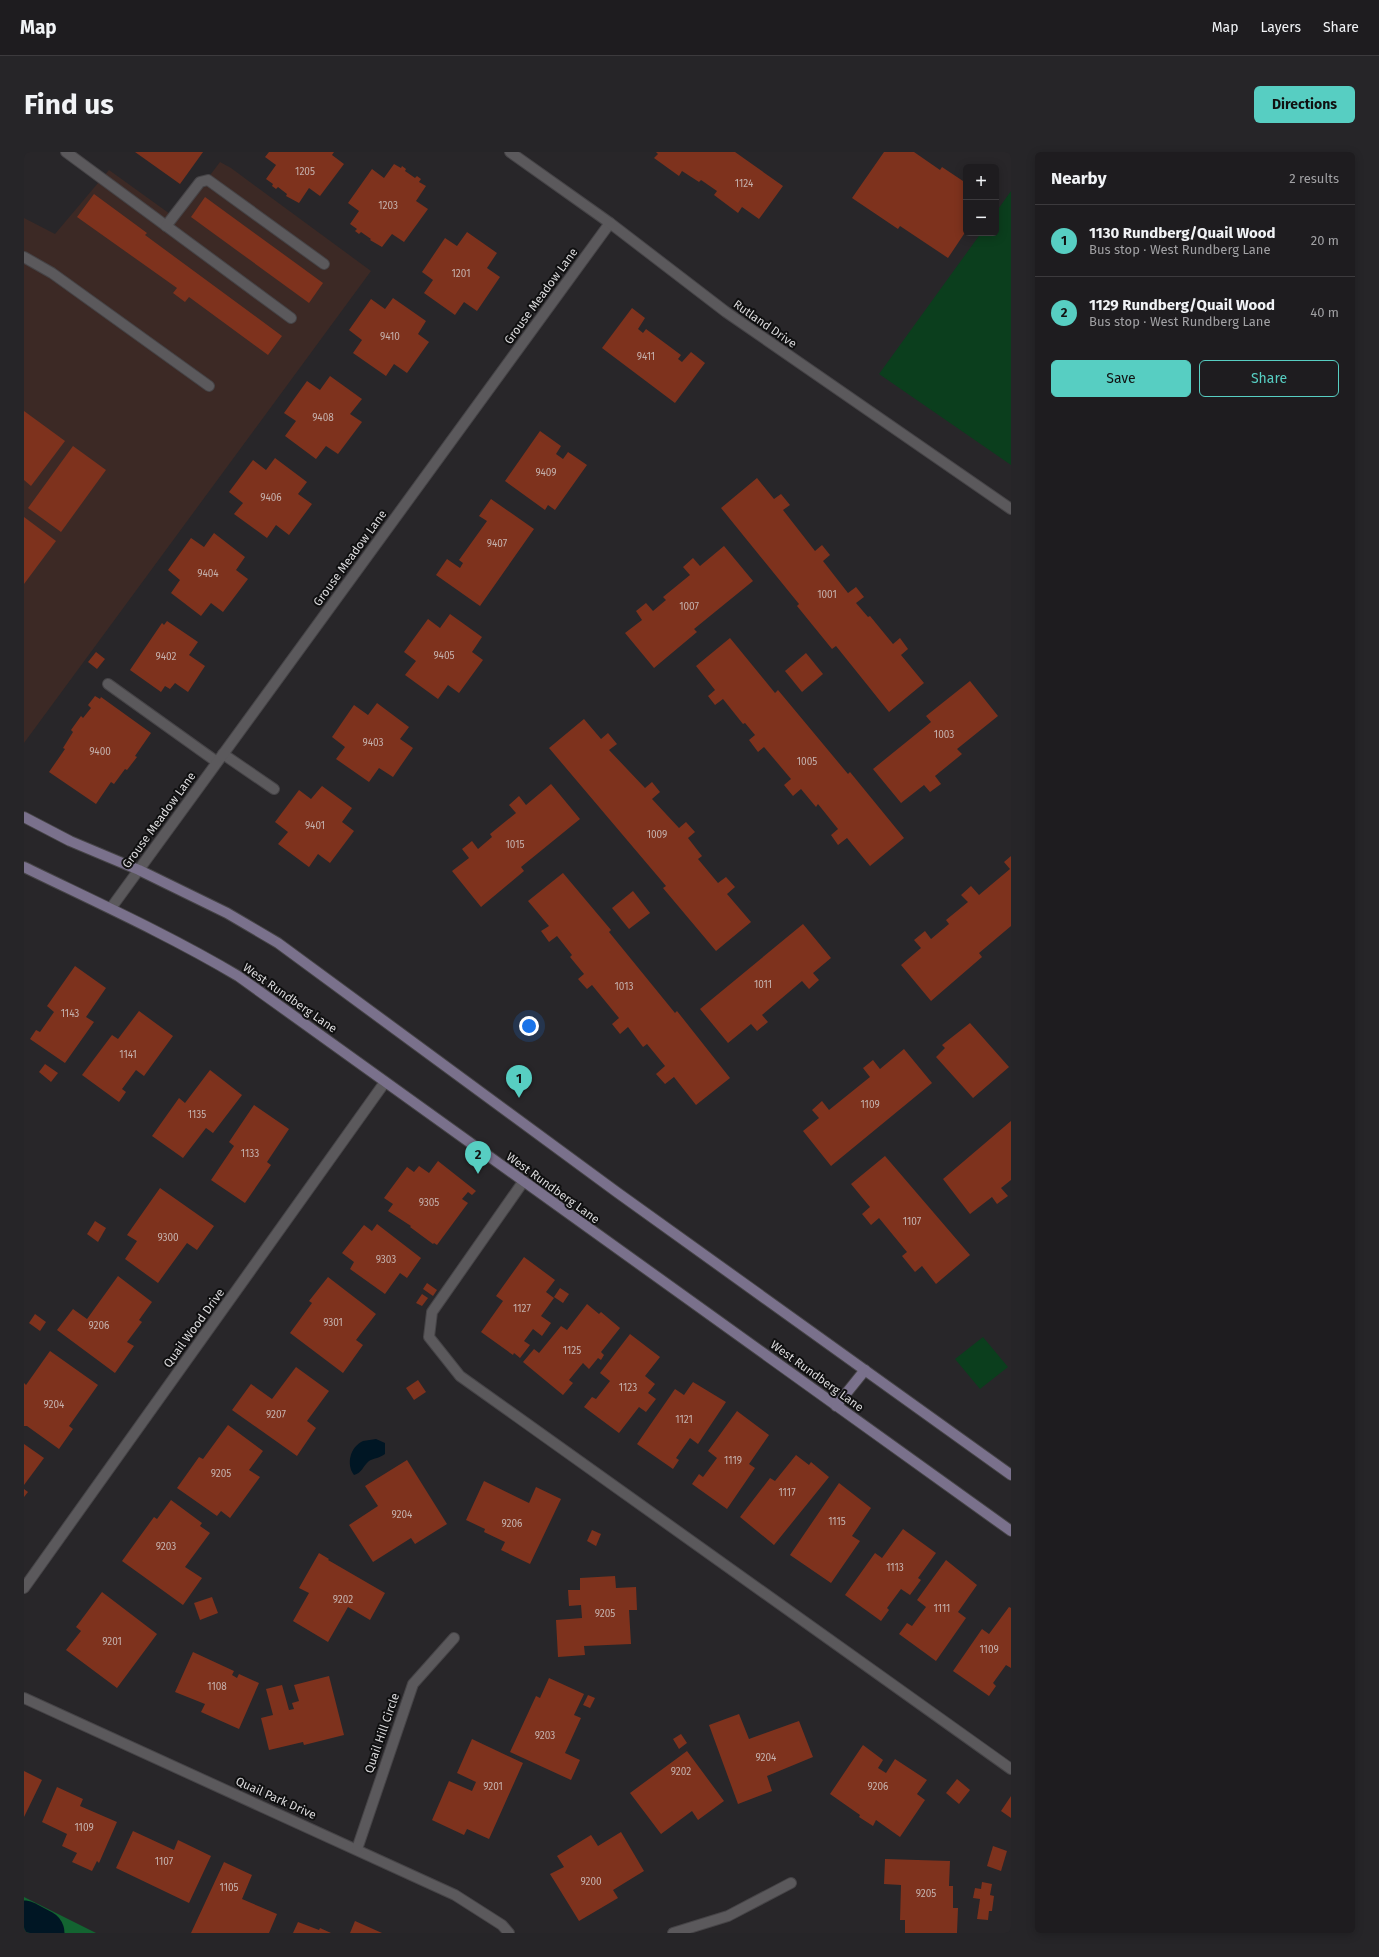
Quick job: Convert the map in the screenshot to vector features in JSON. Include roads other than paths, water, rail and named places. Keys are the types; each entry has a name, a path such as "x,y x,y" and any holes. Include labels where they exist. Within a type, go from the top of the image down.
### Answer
{"main road":[{"path":"24,817 70,841 139,870 227,913 278,943 612,1188 1011,1475"},
{"name":"West Rundberg Lane","path":"24,867 111,908 238,976 1011,1531"},
{"path":"836,1406 865,1370"}],"street":[{"path":"66,152 291,318"},
{"name":"Rutland Drive","path":"510,152 610,223 726,312 1011,509"},
{"path":"166,226 200,182 208,180 324,264"},
{"name":"Grouse Meadow Lane","path":"111,908 610,223"},
{"path":"24,257 52,273 209,386"},
{"path":"108,684 220,758 274,789"},
{"name":"Quail Wood Drive","path":"24,1588 385,1082"},
{"path":"523,1182 432,1312 429,1337 460,1376 1011,1769"},
{"name":"Quail Hill Circle","path":"357,1849 413,1684 454,1638"},
{"name":"Quail Park Drive","path":"24,1698 455,1895 502,1925 509,1933"},
{"path":"673,1933 728,1916 790,1884"}],"water":[{"path":"376,1439 385,1443 385,1454 369,1461 361,1471 354,1475 350,1466 352,1451 363,1441"}],"waterway":[{"path":"24,1924 41,1933"}],"place":[{"name":"1130 Rundberg/Quail Wood","path":"519,1098"},
{"name":"1129 Rundberg/Quail Wood","path":"478,1174"}]}
